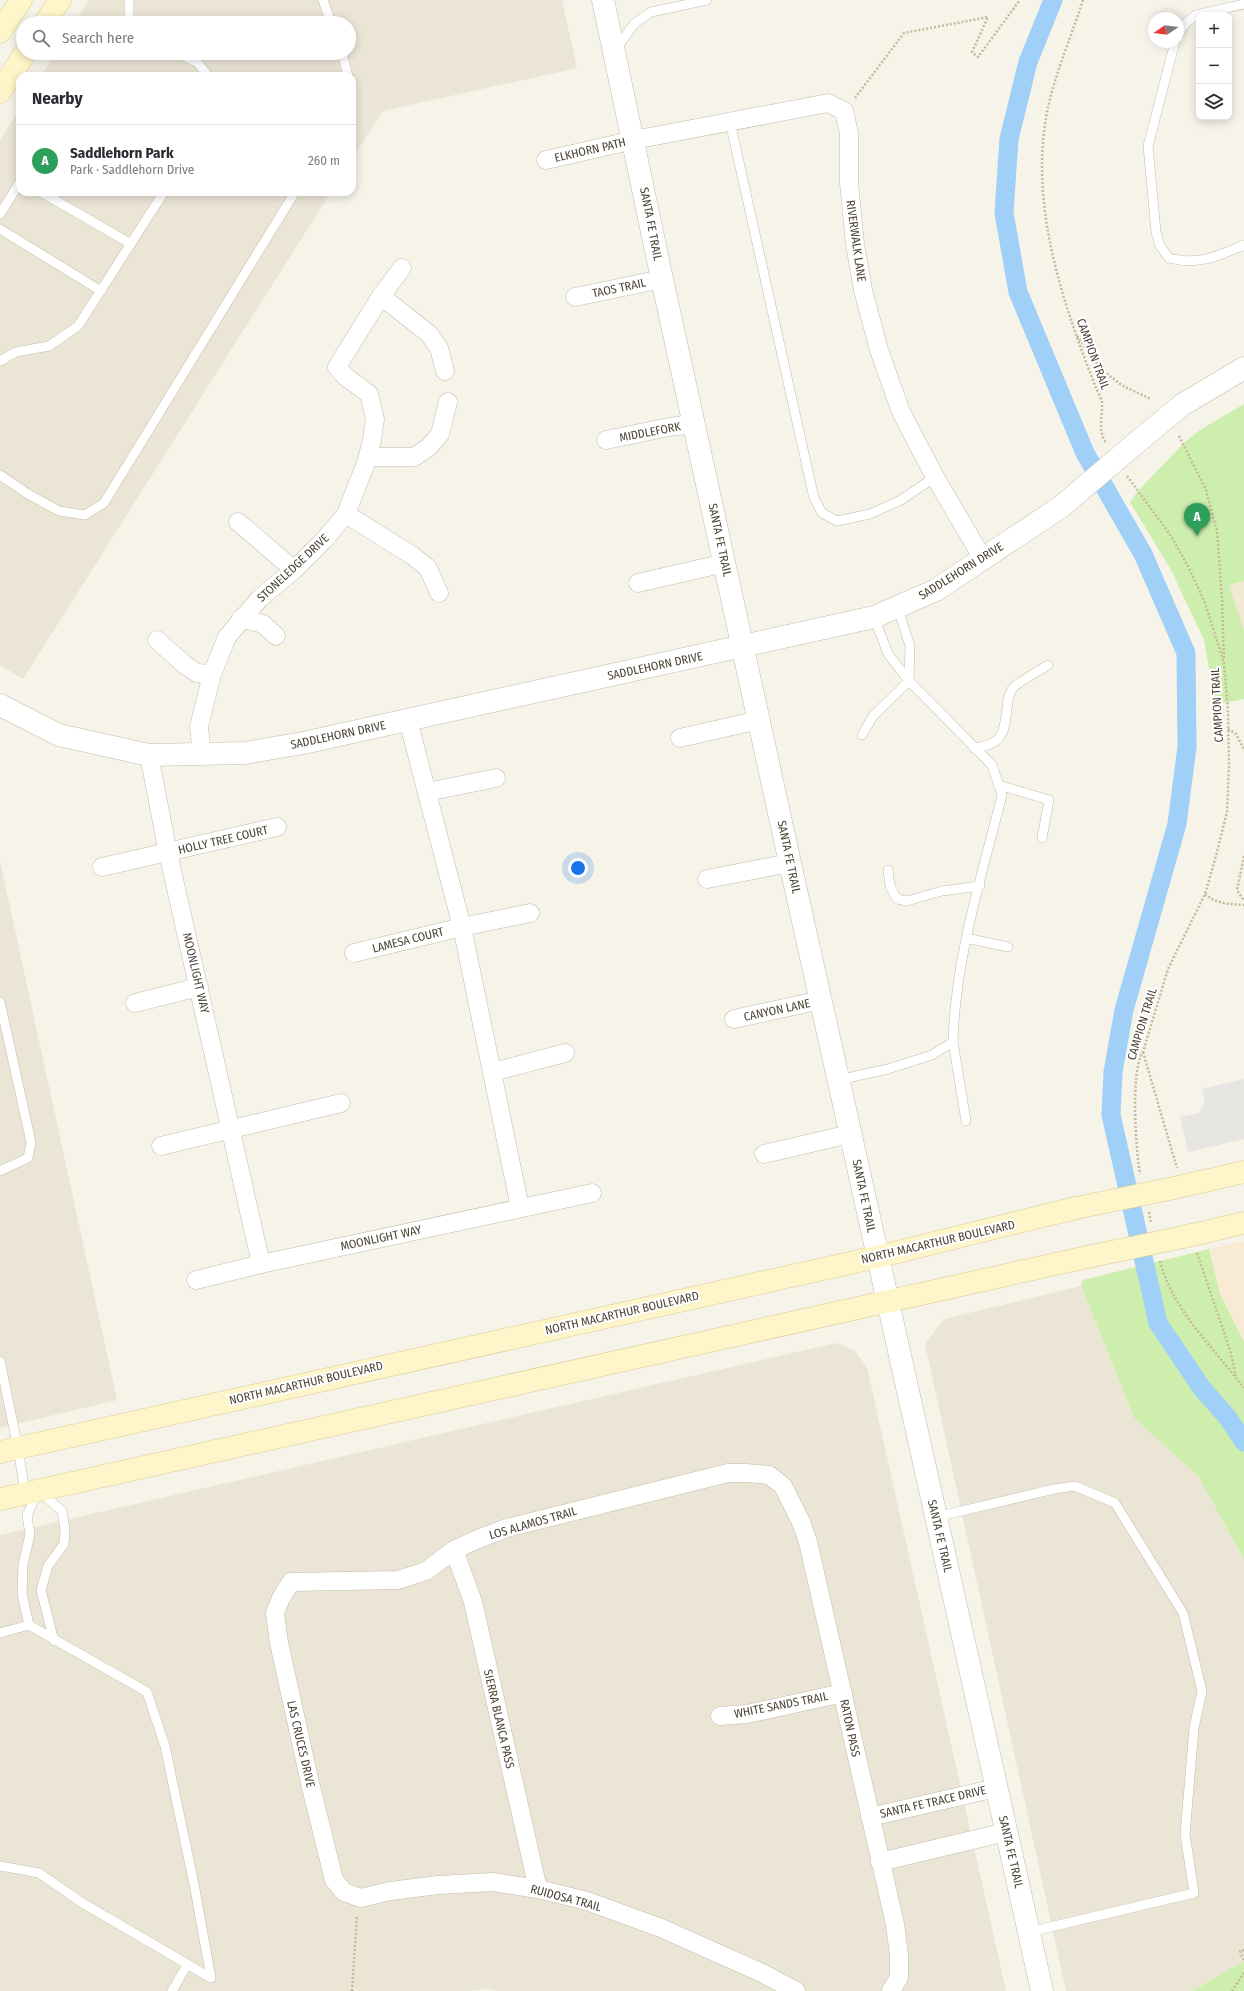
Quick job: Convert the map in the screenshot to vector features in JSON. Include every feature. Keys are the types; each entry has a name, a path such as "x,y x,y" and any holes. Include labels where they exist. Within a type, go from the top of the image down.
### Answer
{"main road":[{"path":"0,32 21,0"},
{"path":"50,16 60,0"},
{"path":"0,92 21,60"},
{"name":"NORTH MACARTHUR BOULEVARD","path":"9,1450 877,1257 1076,1208 1176,1179 1244,1172"},
{"path":"0,1499 1087,1257 1189,1243 1244,1223"}],"street":[{"name":"SANTA FE TRAIL","path":"603,0 634,140 662,279 820,1000 1042,1991"},
{"path":"634,140 828,103 844,111"},
{"name":"RIVERWALK LANE","path":"844,111 849,133 849,183 855,244 863,290 879,350 901,412 935,476 983,559"},
{"name":"ELKHORN PATH","path":"546,160 634,140"},
{"name":"STONELEDGE DRIVE","path":"202,755 199,727 212,674 227,637 241,618 260,598 294,570 346,514 368,457 372,440 374,419 369,394 346,378 337,367 381,296 402,268"},
{"name":"TAOS TRAIL","path":"575,297 662,279"},
{"path":"381,296 429,334 439,348 445,371"},
{"name":"SADDLEHORN DRIVE","path":"0,705 59,735 149,755 245,753 282,747 408,720 874,617 898,608 936,590 1062,506 1182,405 1244,368"},
{"path":"368,457 414,457 424,450 440,434 448,402"},
{"name":"MIDDLEFORK","path":"606,440 669,427 694,424"},
{"path":"346,514 413,556 428,568 439,593"},
{"path":"238,522 294,570"},
{"path":"638,583 725,564"},
{"path":"241,618 263,624 276,636"},
{"path":"157,640 185,665 197,673 212,674"},
{"path":"408,720 462,927 520,1208"},
{"path":"680,738 759,720"},
{"name":"MOONLIGHT WAY","path":"149,755 168,853 261,1264 592,1193"},
{"path":"427,792 496,778"},
{"name":"HOLLY TREE COURT","path":"102,867 277,827"},
{"path":"707,879 790,863"},
{"name":"LAMESA COURT","path":"354,953 462,927 530,913"},
{"path":"136,1003 199,987"},
{"name":"CANYON LANE","path":"734,1019 820,1000"},
{"path":"493,1072 565,1053"},
{"path":"161,1146 230,1128 342,1103"},
{"path":"764,1154 850,1134"},
{"path":"196,1280 261,1264"},
{"name":"LOS ALAMOS TRAIL","path":"276,1613 281,1598 291,1582 398,1580 426,1571 454,1550 507,1528 728,1473 769,1475"},
{"name":"RATON PASS","path":"769,1475 783,1486 801,1522 808,1542 895,1924 899,1955 898,1977 891,1991"},
{"name":"SIERRA BLANCA PASS","path":"454,1550 472,1602 538,1889"},
{"name":"LAS CRUCES DRIVE","path":"276,1613 279,1643 294,1713 334,1880 344,1892 361,1898"},
{"name":"WHITE SANDS TRAIL","path":"720,1716 747,1714 843,1693"},
{"name":"SANTA FE TRACE DRIVE","path":"870,1817 996,1788"},
{"path":"880,1862 1006,1832"},
{"name":"RUIDOSA TRAIL","path":"361,1898 390,1891 438,1885 493,1882 538,1889 587,1901 660,1928 762,1973 796,1991"}],"lane":[{"path":"129,0 129,16"},
{"path":"323,0 329,16"},
{"path":"614,52 634,24 651,12 664,5 707,0"},
{"path":"1184,26 1196,15 1244,4"},
{"path":"1174,48 1148,146 1156,232 1160,246 1169,258 1195,262 1217,256 1244,245"},
{"path":"192,60 198,63 205,72"},
{"path":"344,60 347,72"},
{"path":"730,122 814,498 822,513 837,521 870,514 901,500 935,476"},
{"path":"0,214 16,188"},
{"path":"48,196 131,244"},
{"path":"0,362 16,352 48,346 78,326 161,196"},
{"path":"0,474 28,494 60,511 85,515 104,504 293,196"},
{"path":"0,228 100,291"},
{"path":"862,736 873,716 909,681 910,646 898,608"},
{"path":"874,617 888,654 909,681 992,765 1002,794 966,938 953,1013 953,1042 966,1121"},
{"path":"974,748 988,746 1000,739 1004,727 1008,698 1013,687 1048,665"},
{"path":"999,785 1049,800 1042,838"},
{"path":"888,870 890,886 897,899 907,900 942,891 980,886"},
{"path":"966,938 1008,947"},
{"path":"0,1002 31,1142 28,1158 0,1171"},
{"path":"838,1080 888,1069 932,1055 953,1042"},
{"path":"0,1361 9,1450 32,1492 62,1511 65,1530 64,1544 48,1566 41,1590 54,1640"},
{"path":"936,1518 1054,1489 1075,1486 1116,1504 1183,1613 1202,1691 1194,1728 1185,1834 1194,1893 1028,1932"},
{"path":"0,1866 39,1873 82,1902 211,1978 195,1890 165,1746 147,1692 29,1625 22,1594 23,1565 30,1534 27,1516 32,1492"},
{"path":"0,1633 29,1625"},
{"path":"172,1991 188,1965"}],"path":[{"path":"844,111 904,33 988,17 972,52 978,57 1020,0"},
{"name":"CAMPION TRAIL","path":"1082,0 1053,90 1045,123 1041,162 1047,221 1055,264 1074,332 1102,402 1101,436 1109,448"},
{"path":"1074,332 1102,370 1123,386 1151,399"},
{"path":"1179,436 1184,443 1206,490 1217,531 1222,599 1224,663"},
{"name":"CAMPION TRAIL","path":"1125,473 1167,530 1188,566 1205,604 1224,663 1228,710 1229,764 1227,812 1205,894 1168,969 1143,1052 1140,1057 1136,1082 1137,1146 1142,1179"},
{"path":"1228,728 1236,734 1244,749"},
{"path":"1244,856 1237,883 1237,890 1244,901"},
{"path":"1205,894 1210,899 1224,903 1244,905"},
{"path":"1143,1052 1176,1179"},
{"path":"1148,1210 1151,1225"},
{"path":"1189,1243 1230,1350 1237,1378"},
{"path":"1158,1255 1168,1286 1183,1312 1244,1388"},
{"path":"352,1991 356,1920 361,1898"},
{"path":"1244,1950 1240,1951 1244,1961"},
{"path":"1232,1991 1244,1973"}],"shaded area":[{"path":"89,0 562,0 577,68 383,111 356,153 356,72 43,72 51,60 356,60 356,16 79,16"},
{"path":"16,115 16,196 328,196 23,679 0,665 0,140"},
{"path":"1244,581 1244,630 1229,585"},
{"path":"0,861 117,1400 0,1428"},
{"path":"1244,1079 1244,1139 1188,1152 1180,1117 1199,1113 1205,1103 1202,1089"},
{"path":"1244,1241 1244,1342 1220,1294 1209,1249"},
{"path":"1081,1286 1134,1418 1198,1476 1244,1559 1244,1961 1192,1991 1066,1991 925,1344 944,1319"},
{"path":"836,1343 854,1350 867,1367 1006,1991 499,1991 488,1989 468,1991 0,1991 0,1535"}],"green space":[{"path":"1244,404 1244,581 1229,585 1244,630 1244,699 1215,705 1204,640 1171,570 1130,502 1137,492 1184,443 1200,430"},
{"path":"1209,1249 1220,1294 1244,1342 1244,1559 1198,1476 1134,1418 1081,1286 1083,1280"},
{"path":"1244,1961 1244,1991 1192,1991"}],"waterway":[{"path":"1053,0 1028,62 1009,139 1004,213 1018,292 1085,453 1143,554 1186,653 1187,747 1177,824 1124,1010 1113,1072 1111,1115 1158,1323 1201,1387 1228,1418 1244,1442"}],"place":[{"name":"Saddlehorn Park","path":"1197,536"}]}
